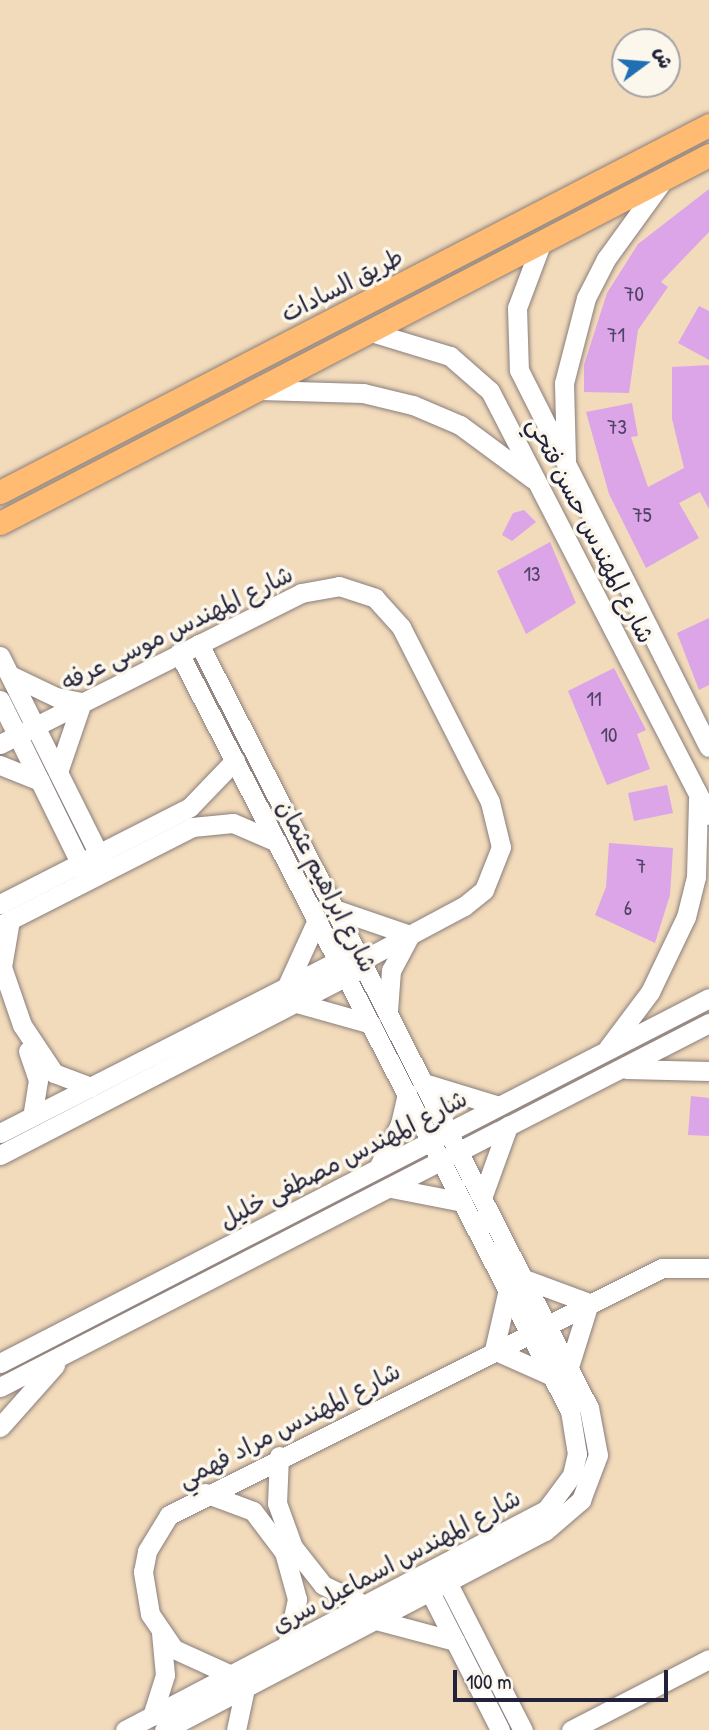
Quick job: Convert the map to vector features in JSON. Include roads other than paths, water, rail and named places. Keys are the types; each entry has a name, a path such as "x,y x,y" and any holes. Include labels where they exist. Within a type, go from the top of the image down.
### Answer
{"main road":[{"name":"طريق السادات","path":"0,492 709,125"},
{"path":"652,154 664,179"},
{"path":"0,523 709,155"},
{"path":"110,435 125,460"}],"street":[{"path":"567,471 564,383 572,340 606,258 664,179"},
{"name":"شارع المهندس حسن فتحي","path":"541,244 517,307 515,339 530,399 709,747"},
{"name":"شارع المهندس حسن فتحي","path":"371,332 426,344 472,371 505,414 709,815"},
{"path":"260,390 363,393 413,405 492,445 541,486"},
{"name":"شارع المهندس موسى عرفه","path":"17,734 199,643 319,587 358,590 390,611 490,802 500,847 484,890 410,935 292,995"},
{"name":"شارع ابراهيم عثمان","path":"199,643 337,910 371,1024 415,1088 440,1136"},
{"name":"شارع ابراهيم عثمان","path":"179,653 317,920 353,963 388,1012 415,1088"},
{"path":"4,665 56,697 82,702 58,772"},
{"path":"4,665 17,734 58,772 103,862"},
{"path":"0,700 85,871"},
{"path":"32,1117 38,1080 2,967 3,916 103,862 199,801 235,760"},
{"path":"0,765 40,781"},
{"path":"606,1051 650,992 686,917 700,835 698,793"},
{"path":"103,862 212,822 233,823 277,842"},
{"path":"337,910 410,935 391,970 388,1012"},
{"path":"0,1155 292,995 317,920"},
{"path":"0,1133 90,1087 292,995 371,1024"},
{"name":"شارع المهندس مصطفى خليل","path":"0,1363 709,998"},
{"path":"0,1001 54,1073 90,1087"},
{"name":"شارع المهندس مصطفى خليل","path":"0,1387 709,1023"},
{"path":"618,1069 709,1071"},
{"path":"377,1168 396,1135 415,1088 499,1106"},
{"path":"387,1188 473,1200 508,1126"},
{"name":"شارع المهندس اسماعيل سرى","path":"125,1730 158,1723 435,1579 537,1516 561,1494 577,1454 576,1432 561,1372 440,1136"},
{"name":"شارع المهندس مراد فهمي","path":"158,1723 165,1675 160,1632 144,1593 147,1551 169,1515 205,1493 662,1268 709,1268"},
{"path":"516,1283 589,1303 561,1372 494,1350 516,1283"},
{"path":"0,1427 65,1353"},
{"path":"279,1456 277,1503 297,1599 286,1646"},
{"path":"205,1493 253,1511 323,1585 370,1612 455,1641"},
{"path":"435,1579 455,1641 500,1730"},
{"path":"435,1579 523,1730"},
{"name":"شارع المهندس اسماعيل سرى","path":"238,1681 286,1646 370,1612"},
{"name":"شارع المهندس مراد فهمي","path":"160,1632 191,1661 238,1681"},
{"path":"571,1730 709,1659"},
{"path":"236,1730 238,1681"}]}
